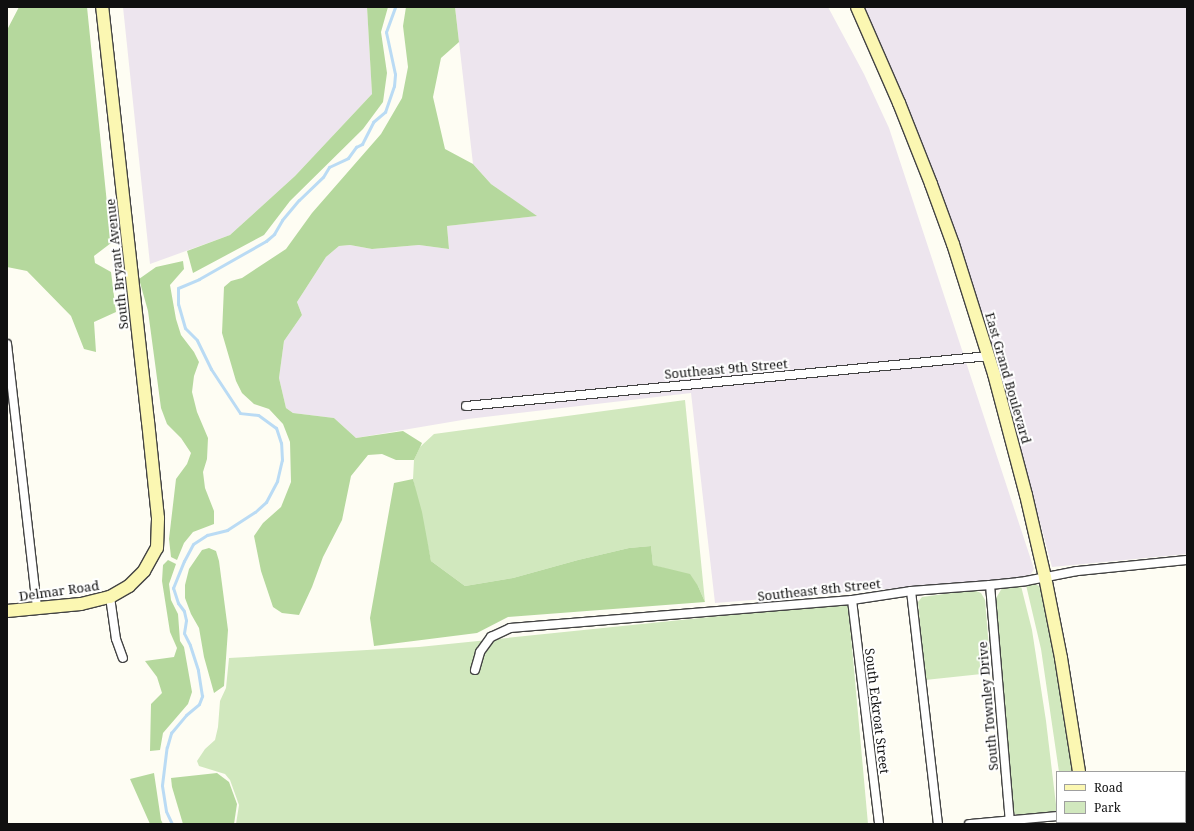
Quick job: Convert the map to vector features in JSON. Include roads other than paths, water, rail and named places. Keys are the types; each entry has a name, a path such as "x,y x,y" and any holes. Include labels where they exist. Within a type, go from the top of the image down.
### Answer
{"street":[{"name":"South Bryant Avenue","path":"102,7 158,518"},
{"name":"East Grand Boulevard","path":"857,7 899,103 931,184 955,251 989,356 1017,460 1045,577 1061,658 1079,771"},
{"path":"7,344 37,608"},
{"name":"Southeast 9th Street","path":"466,406 989,356"},
{"name":"Delmar Road","path":"7,611 81,604 110,597 128,586 144,571 157,548 158,518"},
{"name":"Southeast 8th Street","path":"475,670 480,652 492,637 510,628 852,600 911,591 990,585 1077,571 1187,560"},
{"name":"South Townley Drive","path":"990,585 1010,822"},
{"path":"911,591 938,824"},
{"path":"110,597 116,639 123,658"},
{"name":"South Eckroat Street","path":"852,600 879,824"},
{"path":"969,824 1010,822 1056,816"}],"waterway":[{"path":"172,824 166,811 162,785 167,747 171,733 186,715 199,704 202,696 198,670 190,645 184,633 186,620 184,611 178,603 173,588 193,544 207,535 227,530 255,512 266,502 277,481 282,460 281,443 276,428 258,415 240,413 211,369 197,340 185,328 178,304 178,288 199,279 266,241 274,234 282,220 299,200 323,177 329,167 348,158 356,147 362,144 373,122 385,112 394,86 395,74 386,32 395,7"}]}
